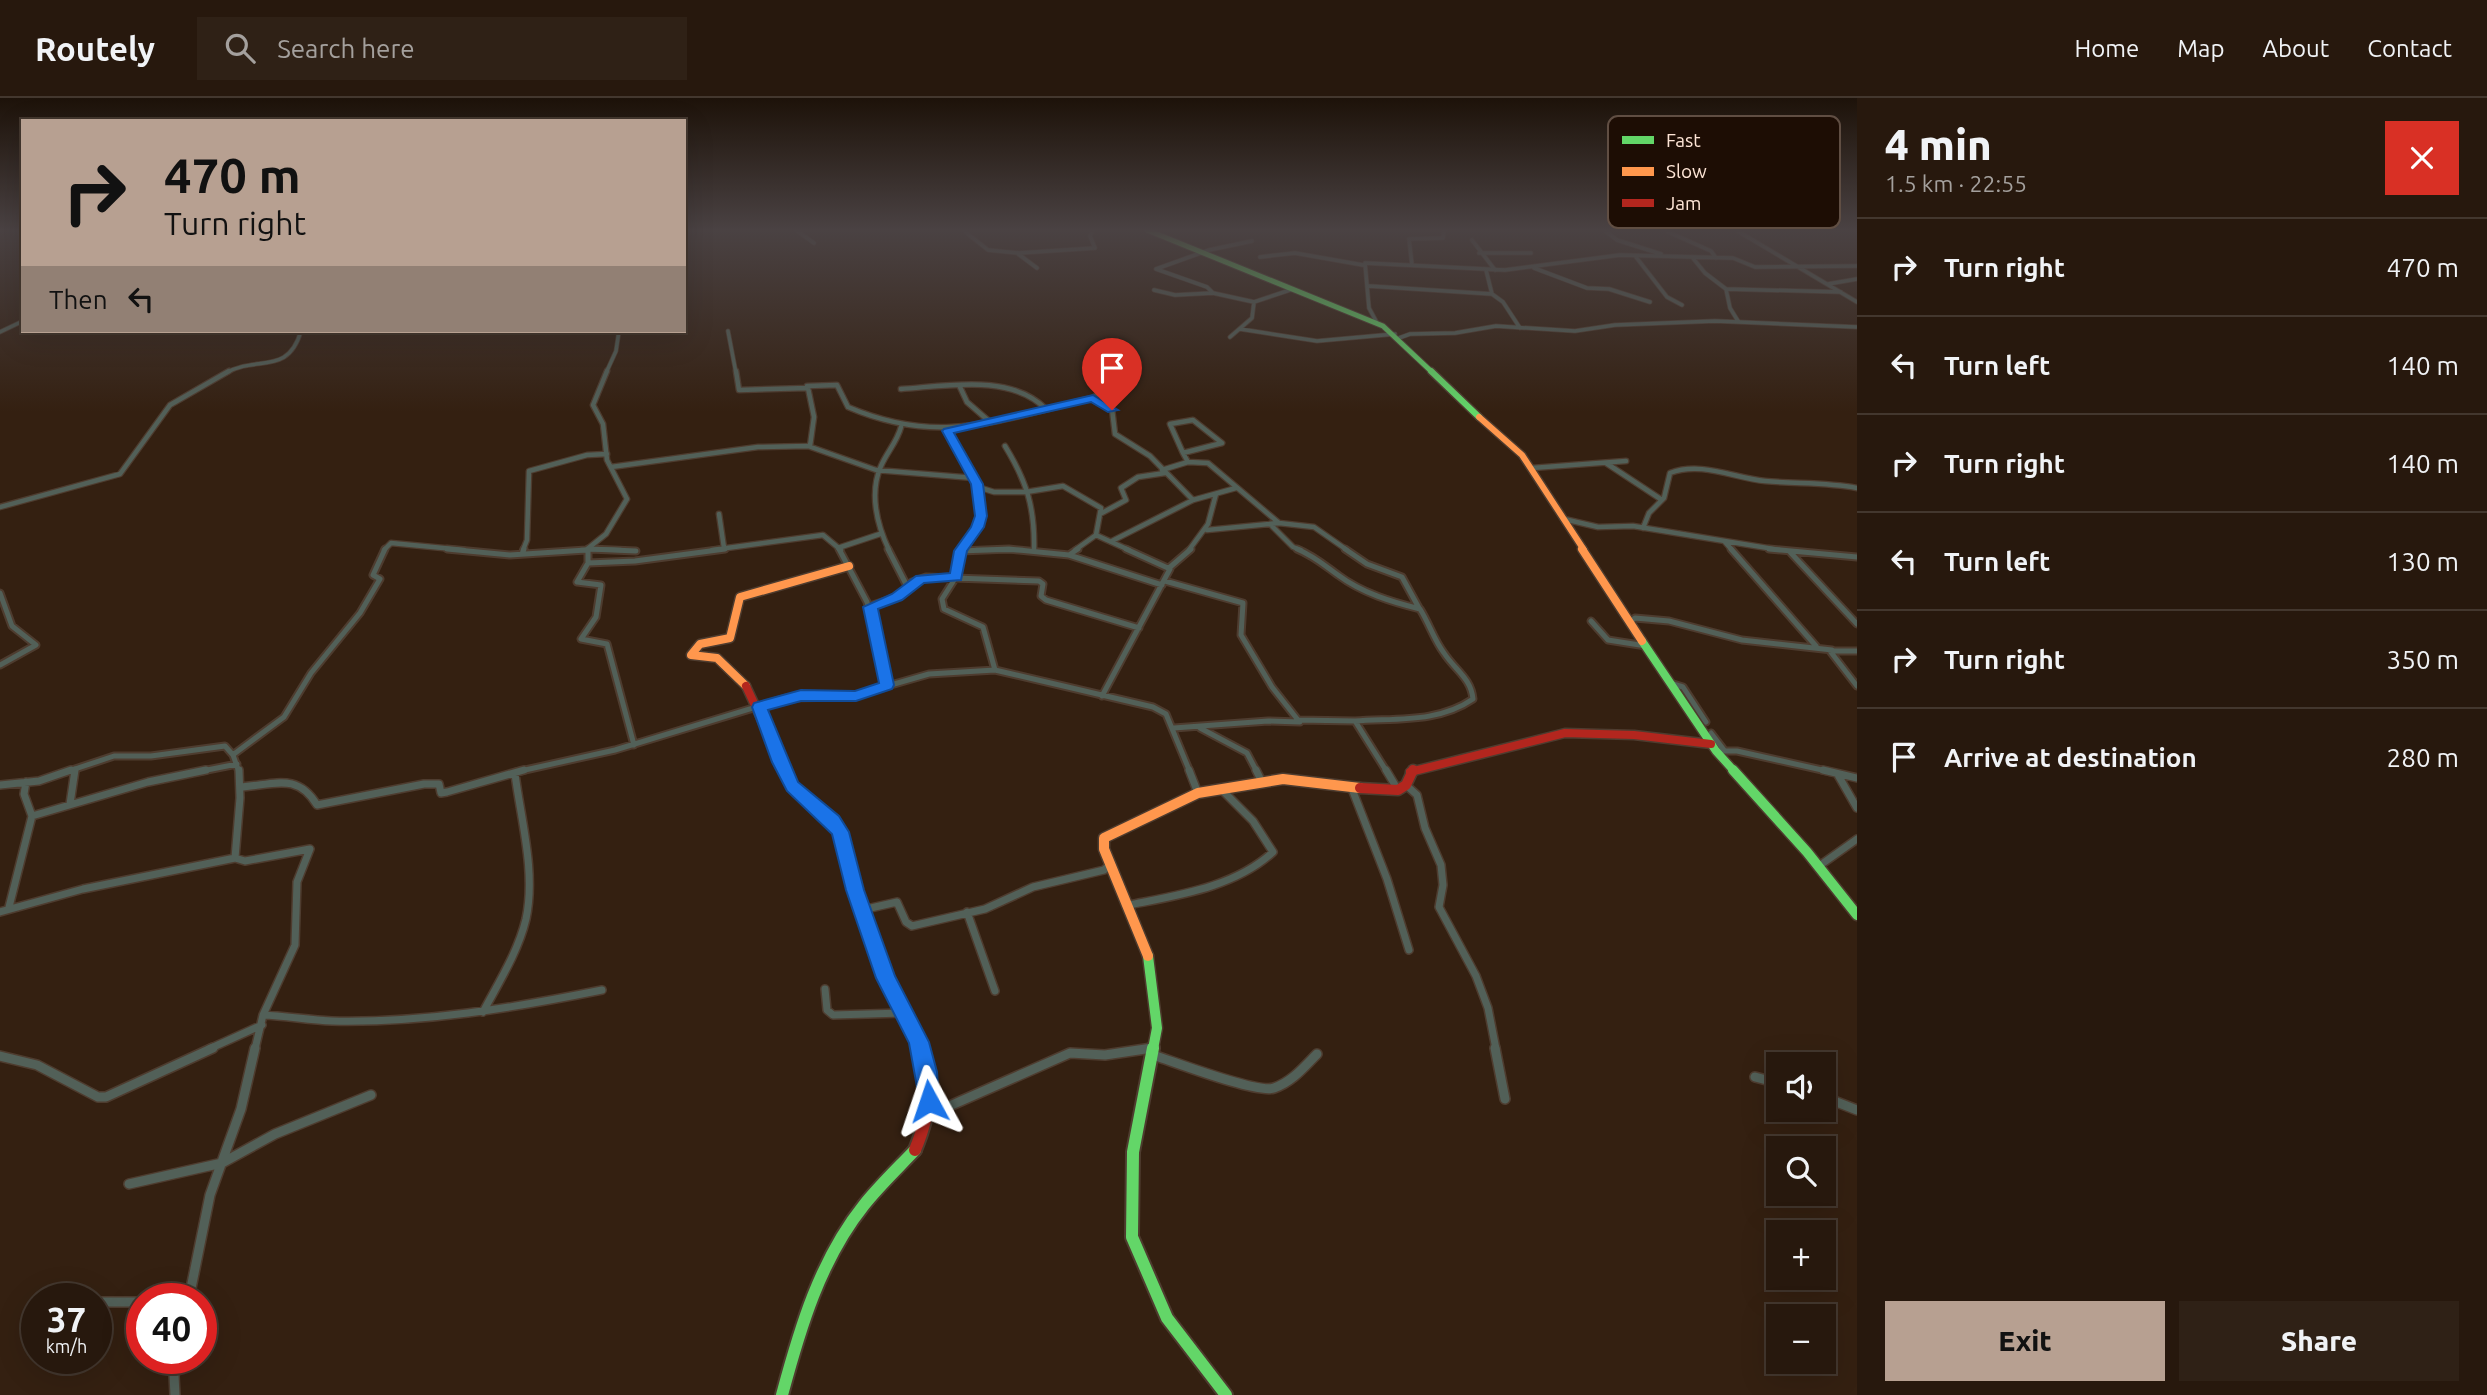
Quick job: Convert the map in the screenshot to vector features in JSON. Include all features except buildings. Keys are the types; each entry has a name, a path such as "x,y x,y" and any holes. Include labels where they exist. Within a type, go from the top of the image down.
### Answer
{"street":[{"path":"1156,291 1175,295 1213,293 1254,302 1288,291"},
{"path":"1297,291 1376,321 1397,336 1532,468 1630,624 1717,749 1857,915"},
{"path":"1369,291 1369,308 1376,321"},
{"path":"1439,291 1492,294 1503,302 1520,328"},
{"path":"1614,291 1650,302"},
{"path":"1662,291 1667,297 1682,305"},
{"path":"1726,291 1730,308 1738,321"},
{"path":"1785,291 1841,292"},
{"path":"1838,291 1857,302"},
{"path":"1230,337 1240,330 1255,312 1254,302"},
{"path":"1240,330 1319,342 1455,333 1496,326 1584,331 1635,323 1738,321 1857,327"},
{"path":"0,332 21,322"},
{"path":"728,331 739,390 837,385 848,407 901,428 948,431 990,422 1093,398 1112,382"},
{"path":"0,507 116,477 125,470 170,405 242,365 265,366 278,362 295,350 300,333"},
{"path":"587,549 606,534 627,499 611,467 603,424 593,405 601,382 617,355 619,333"},
{"path":"807,386 814,417 810,446"},
{"path":"960,387 967,402 990,422"},
{"path":"901,389 1006,387 1035,397 1046,409"},
{"path":"1093,398 1112,409 1114,430 1118,438 1150,456 1193,500"},
{"path":"1183,453 1222,443 1193,420 1170,424 1183,453 1188,462"},
{"path":"901,428 894,447 878,471 876,500 880,534 908,588"},
{"path":"948,431 978,488 981,516 978,527 961,551 956,577 941,604 948,612 983,627 995,670"},
{"path":"611,467 754,446 810,446 826,450 847,463 878,471 974,478"},
{"path":"1005,446 1016,464 1035,514 1034,551"},
{"path":"522,554 527,540 529,471 587,455 607,454"},
{"path":"1532,468 1626,461"},
{"path":"1100,514 1126,500 1121,488 1138,477 1188,462 1208,463 1279,523"},
{"path":"1606,463 1662,500"},
{"path":"1643,528 1650,513 1662,500 1670,473 1683,469 1774,483 1838,484 1857,488"},
{"path":"978,488 994,492 1026,492 1063,486 1099,506 1096,535 1069,555"},
{"path":"1112,541 1193,500 1236,488"},
{"path":"1102,695 1170,572 1169,568 1206,530 1218,501 1216,494"},
{"path":"719,514 724,548"},
{"path":"1564,519 1598,527 1643,528 1790,552 1856,558"},
{"path":"1174,728 1230,726 1268,720 1355,721 1446,714 1464,707 1474,699 1471,685 1444,654 1404,579 1398,574 1372,566 1314,527 1279,523 1206,530"},
{"path":"1270,524 1293,547 1319,558 1339,576 1385,600 1420,609"},
{"path":"838,548 880,534"},
{"path":"588,563 635,561 817,535 829,538 849,566 870,607 887,685"},
{"path":"1096,535 1169,568"},
{"path":"1725,542 1816,646"},
{"path":"234,754 272,728 287,713 311,673 360,612 380,579 372,573 387,545 396,543 522,554 587,549 636,551"},
{"path":"587,549 588,563 577,582 597,583 601,587 596,617 581,639 607,644 634,745"},
{"path":"961,551 1034,551 1069,555 1243,603 1241,635 1272,687 1300,722"},
{"path":"1790,552 1857,624"},
{"path":"782,1395 801,1324 821,1276 863,1206 910,1158 921,1139 929,1115 924,1059 888,985 862,910 841,832 833,820 793,786 748,688 733,670 714,657 694,658 692,652 699,644 730,638 740,597 849,566"},
{"path":"870,607 897,597 926,577 1039,582 1044,586 1041,596 1046,600 1139,628"},
{"path":"0,593 12,626 36,645 0,666"},
{"path":"1630,624 1632,618 1656,619 1742,640 1857,651"},
{"path":"1591,621 1608,640 1646,646"},
{"path":"1832,650 1832,656 1857,686"},
{"path":"240,787 296,783 307,789 317,805 425,784 439,784 441,793 634,745 801,695 856,696 929,674 995,670 1043,678 1153,707 1166,714 1174,728 1198,793"},
{"path":"1670,682 1682,687 1706,722"},
{"path":"1355,721 1402,788"},
{"path":"1194,726 1247,753 1262,782"},
{"path":"1711,733 1717,749"},
{"path":"1402,788 1409,771 1417,767 1458,760 1551,734 1634,735 1857,778"},
{"path":"0,785 26,782 75,770 114,756 151,756 225,746 234,754 240,787 235,858"},
{"path":"32,816 158,779 237,764"},
{"path":"70,804 75,770"},
{"path":"483,1012 511,956 528,909 530,889 515,774"},
{"path":"1838,775 1857,808"},
{"path":"1226,1395 1167,1318 1132,1237 1133,1152 1152,1052 1157,1040 1152,971 1129,905 1104,849 1104,838 1198,793 1283,779 1352,789 1402,788 1417,795 1425,828 1441,865 1443,886 1439,907 1476,975 1488,1008 1505,1098"},
{"path":"9,907 32,816 23,794 26,782"},
{"path":"1352,789 1383,867 1409,950"},
{"path":"1129,905 1223,880 1254,867 1270,856 1272,852 1267,839 1222,790"},
{"path":"1819,867 1857,838"},
{"path":"0,912 9,907 196,864 235,858 245,861 310,849 297,882 295,945 263,1020 254,1065 202,1228 191,1283"},
{"path":"862,910 897,902 906,922 912,926 985,909 1033,887 1104,870 1111,864"},
{"path":"967,912 995,990"},
{"path":"825,989 827,1010 832,1015 903,1013"},
{"path":"0,1056 37,1065 98,1097 106,1097 263,1020 342,1021 483,1012 602,990"},
{"path":"929,1115 1047,1060 1070,1053 1105,1055 1152,1052 1246,1086 1272,1089 1295,1076 1317,1054"},
{"path":"1755,1077 1766,1080"},
{"path":"129,1184 222,1163 275,1134 371,1096"},
{"path":"1836,1102 1857,1110"},
{"path":"174,1374 175,1395"}],"traffic: fast":[{"path":"1296,291 1383,326 1479,417"},
{"path":"1642,641 1716,751 1807,852 1857,915"},
{"path":"1148,956 1157,1028 1133,1152 1132,1237 1167,1318 1226,1395"},
{"path":"782,1395 801,1324 821,1276 863,1206 915,1150"}],"traffic: slow":[{"path":"1479,417 1522,455 1642,641"},
{"path":"746,686 717,658 691,655 700,644 730,638 740,597 849,566"},
{"path":"1148,956 1104,849 1104,838 1198,793 1283,779 1360,788"}],"traffic: jam":[{"path":"746,686 793,786 833,820 840,832 855,890 886,978 919,1042 927,1072 929,1115 915,1150"},
{"path":"1360,788 1398,790 1406,785 1410,771 1565,733 1634,735 1711,744"}],"route":[{"path":"929,1101 927,1072 919,1042 891,992 855,890 841,832 833,820 793,786 785,774 759,707 801,695 828,698 856,696 887,685 870,607 897,597 912,582 931,577 956,577 958,557 978,527 981,516 982,503 977,484 948,431 1093,398 1112,410"}]}
